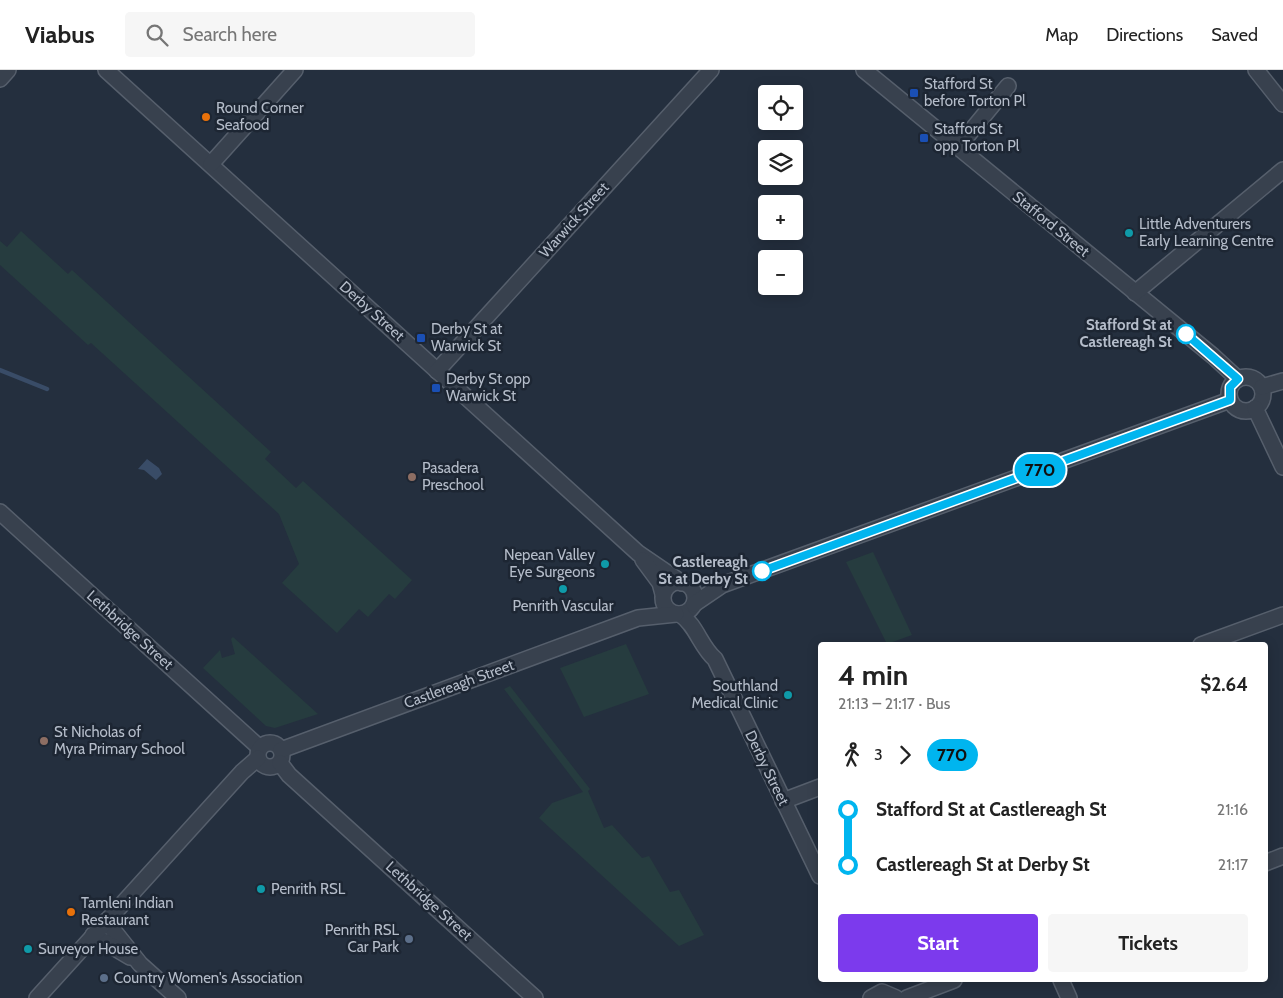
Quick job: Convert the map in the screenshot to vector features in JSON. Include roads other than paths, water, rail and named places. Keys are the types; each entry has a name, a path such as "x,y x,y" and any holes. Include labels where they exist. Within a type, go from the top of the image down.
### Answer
{"street":[{"path":"0,79 8,70"},
{"name":"Derby Street","path":"106,70 638,553 684,583"},
{"path":"211,164 295,70"},
{"name":"Warwick Street","path":"437,371 711,70"},
{"name":"Stafford Street","path":"864,70 1238,379"},
{"path":"1256,70 1283,104"},
{"path":"958,147 1008,86"},
{"path":"1135,293 1283,170"},
{"path":"1244,377 1253,378 1262,387 1262,399 1255,408 1241,410 1230,400 1230,387 1238,379 1244,377"},
{"path":"1262,387 1283,381"},
{"path":"722,586 684,583 669,586 663,595 665,606 678,614 688,611 722,586 1230,400"},
{"path":"1255,408 1283,467"},
{"name":"Lethbridge Street","path":"0,512 259,753"},
{"name":"Derby Street","path":"638,553 660,583 663,595"},
{"path":"684,583 693,591 694,605"},
{"name":"Castlereagh Street","path":"638,618 663,595"},
{"name":"Derby Street","path":"694,605 714,644 715,659"},
{"name":"Derby Street","path":"678,614 693,625 704,647 715,659 818,872"},
{"name":"Castlereagh Street","path":"281,756 638,618 678,614"},
{"path":"1209,642 1283,615"},
{"path":"37,998 242,772 265,744 271,743 281,756 274,767 267,767 259,753"},
{"name":"Lethbridge Street","path":"281,756 289,774 535,998"},
{"path":"783,801 818,788"},
{"path":"1268,862 1283,856"},
{"path":"106,921 140,964"},
{"path":"94,935 140,964 178,998"},
{"path":"907,998 949,982"},
{"path":"1062,982 1069,998"},
{"path":"873,990 888,993 896,998"}],"water":[{"path":"147,459 159,468 162,474 156,480 144,470 138,469"}],"waterway":[{"path":"0,370 47,389"}],"place":[{"name":"Stafford St before Torton Pl","path":"914,93"},
{"name":"Round Corner Seafood","path":"206,117"},
{"name":"Stafford St opp Torton Pl","path":"924,138"},
{"name":"Little Adventurers Early Learning Centre","path":"1129,233"},
{"name":"Stafford St at Castlereagh St","path":"1186,334"},
{"name":"Derby St at Warwick St","path":"421,338"},
{"name":"Derby St opp Warwick St","path":"436,388"},
{"name":"Pasadera Preschool","path":"412,477"},
{"name":"Nepean Valley Eye Surgeons","path":"605,564"},
{"name":"Castlereagh St at Derby St","path":"762,571"},
{"name":"Penrith Vascular","path":"563,589"},
{"name":"Southland Medical Clinic","path":"788,695"},
{"name":"St Nicholas of Myra Primary School","path":"44,741"},
{"name":"Penrith RSL","path":"261,889"},
{"name":"Tamleni Indian Restaurant","path":"71,912"},
{"name":"Penrith RSL Car Park","path":"409,939"},
{"name":"Surveyor House","path":"28,949"},
{"name":"Country Women's Association","path":"104,978"}]}
